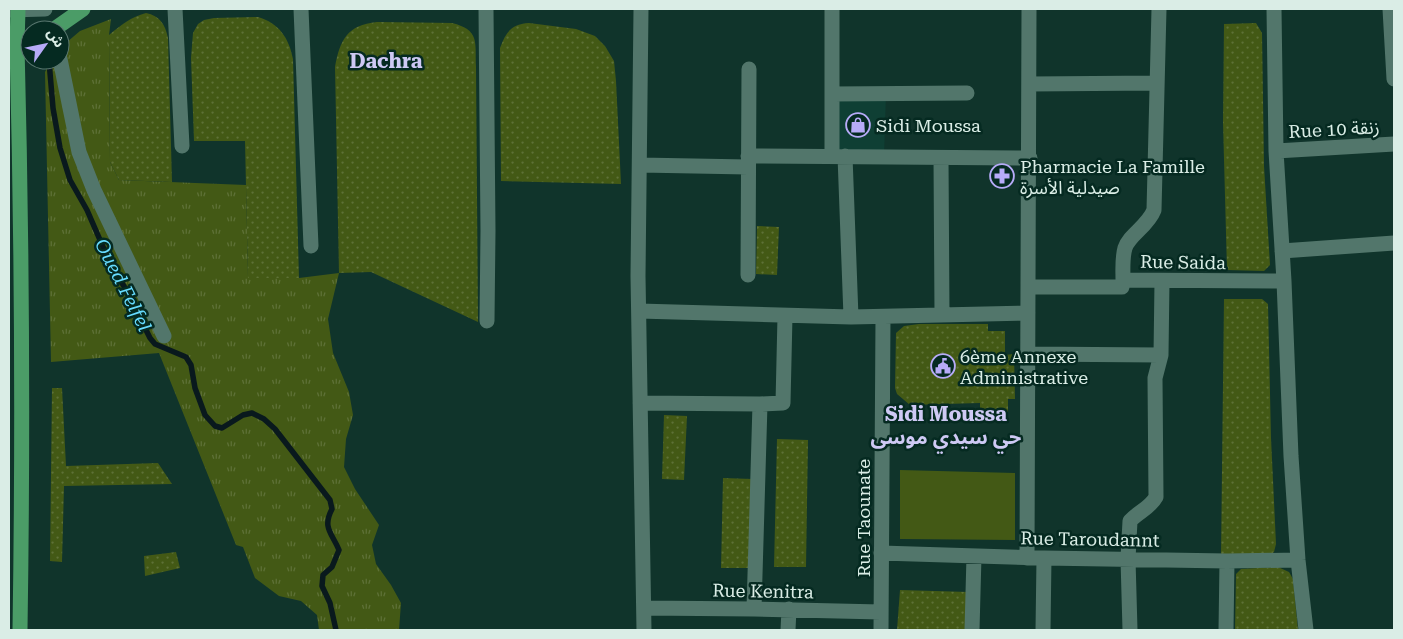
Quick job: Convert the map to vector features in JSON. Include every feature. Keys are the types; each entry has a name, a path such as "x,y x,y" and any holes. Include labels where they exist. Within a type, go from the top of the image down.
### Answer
{"main road":[{"path":"67,20 83,9"},
{"path":"15,10 18,70 21,298 22,534 20,630"}],"street":[{"path":"15,10 45,9"},
{"path":"176,9 182,146"},
{"path":"301,9 311,246"},
{"path":"486,9 487,321"},
{"path":"641,9 639,311 644,630"},
{"path":"832,9 832,94 851,317"},
{"path":"1027,558 1030,158 1029,9"},
{"path":"1123,280 1125,247 1150,219 1154,210 1159,9"},
{"path":"1274,9 1276,151 1284,281 1291,456 1298,560 1306,630"},
{"path":"1390,9 1394,79"},
{"path":"748,275 750,69"},
{"path":"62,70 82,159 94,190 164,336"},
{"path":"1030,84 1157,83"},
{"path":"832,94 967,93"},
{"name":"Rue 10 زنقة","path":"1276,151 1394,144"},
{"path":"640,165 838,156 1030,158"},
{"path":"941,158 942,315"},
{"path":"1282,251 1394,242"},
{"name":"Rue Saida","path":"1028,286 1122,288 1123,280 1284,281"},
{"path":"1130,630 1128,559 1130,521 1152,504 1156,497 1154,378 1161,355 1162,280"},
{"path":"639,311 851,317 1028,313"},
{"path":"640,403 783,404 785,316"},
{"name":"Rue Taounate","path":"881,630 883,317"},
{"path":"1028,354 1161,355"},
{"path":"754,609 760,404"},
{"name":"Rue Taroudannt","path":"881,554 1227,561 1298,560"},
{"path":"972,630 974,556"},
{"path":"1043,630 1044,558"},
{"path":"1226,630 1227,561"},
{"name":"Rue Kenitra","path":"644,608 881,612"},
{"path":"788,630 789,609"}],"shaded area":[{"name":"Sidi Moussa","path":"832,94 886,94 884,157 832,156"}],"green space":[{"path":"146,13 155,16 161,21 168,38 172,182 119,180 110,162 109,35 126,22"},
{"path":"258,17 272,23 282,32 289,44 293,59 299,278 248,278 245,141 194,141 191,58 193,33 198,24 204,20"},
{"path":"111,19 109,35 110,162 119,180 246,185 248,277 299,278 339,273 328,319 333,353 349,392 353,415 346,439 344,467 355,489 379,525 372,545 376,564 401,603 399,630 319,630 317,615 301,601 279,596 255,578 243,547 236,545 159,353 51,362 45,72 46,70 70,70 70,40 80,31"},
{"path":"377,22 452,23 467,29 474,38 476,67 478,322 371,272 339,273 335,67 339,49 352,30"},
{"path":"529,23 576,29 595,36 605,46 614,61 621,184 501,181 500,48 505,37 513,27"},
{"path":"1256,23 1262,33 1264,166 1270,265 1264,271 1227,270 1223,122 1224,24"},
{"path":"757,226 779,227 777,275 756,274"},
{"path":"1224,299 1262,299 1268,304 1276,544 1274,552 1271,554 1221,557"},
{"path":"919,324 988,324 988,331 1005,331 1005,355 1014,354 1015,399 1008,399 1008,420 980,419 980,403 910,405 897,394 895,388 896,333 904,326"},
{"path":"52,388 62,388 66,466 158,463 172,484 64,486 62,562 50,561"},
{"path":"664,415 687,416 684,480 662,479"},
{"path":"777,439 808,440 806,567 774,567"},
{"path":"900,470 1015,473 1015,540 900,539"},
{"path":"723,478 752,479 750,568 721,568"},
{"path":"176,552 180,568 145,576 144,556"},
{"path":"1278,567 1289,572 1293,579 1298,630 1235,630 1236,574 1241,569"},
{"path":"900,590 969,592 968,630 897,630"}],"waterway":[{"name":"Oued Felfel","path":"50,70 53,108 60,148 70,180 87,210 110,263 150,338 155,344 186,357 191,365 195,388 205,415 215,426 222,428 243,415 252,413 264,419 275,429 330,500 332,509 328,526 339,550 332,567 323,575 322,586 330,603 336,630"}],"place":[{"name":"Sidi Moussa","path":"858,125"},
{"name":"Pharmacie La Famille صيدلية الأسرة","path":"1002,176"},
{"name":"6ème Annexe Administrative","path":"943,366"}],"district":[{"name":"Dachra","path":"386,61"},
{"name":"Sidi Moussa حي سيدي موسى","path":"946,426"}]}
